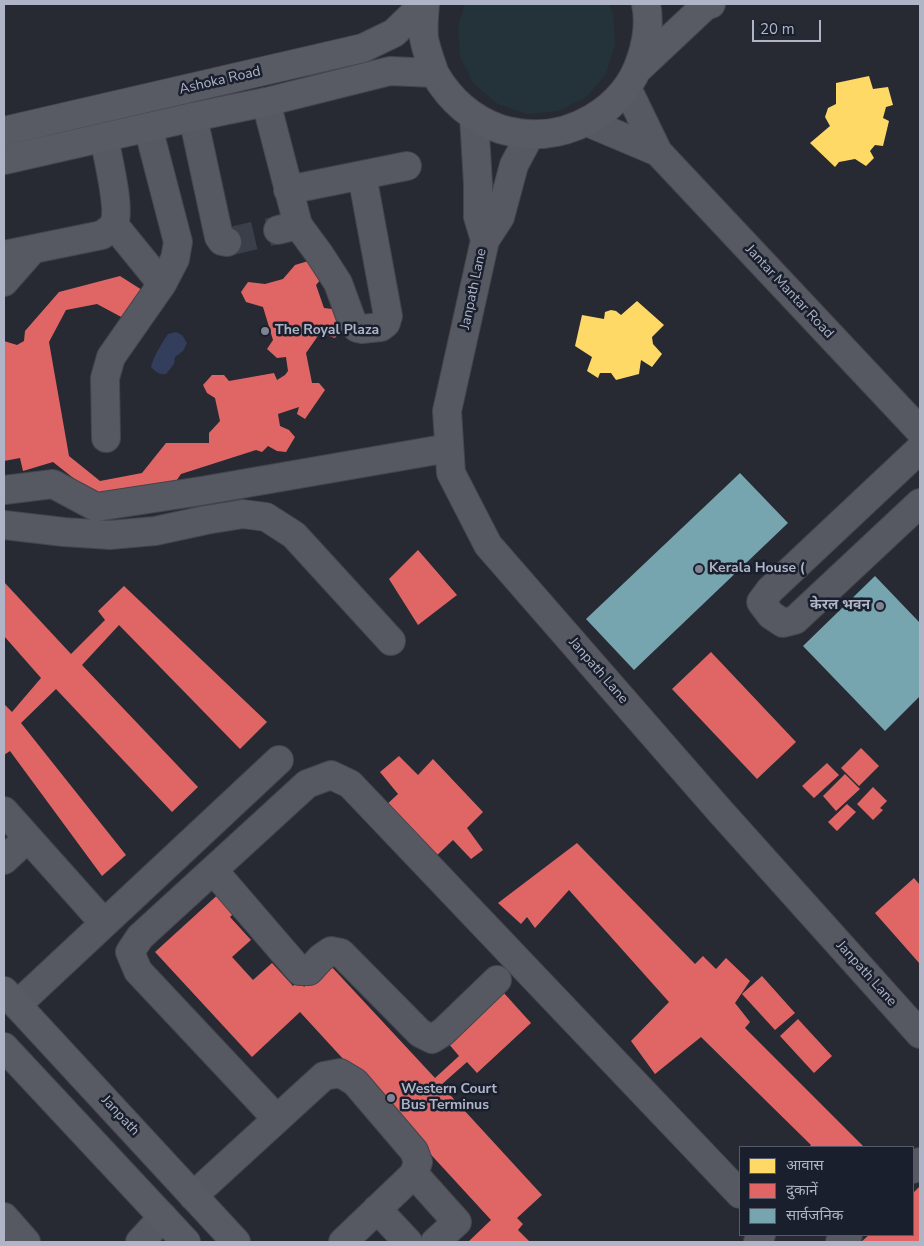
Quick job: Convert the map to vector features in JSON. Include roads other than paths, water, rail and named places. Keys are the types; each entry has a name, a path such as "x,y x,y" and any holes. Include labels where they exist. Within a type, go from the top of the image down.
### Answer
{"main road":[{"path":"424,4 424,40 434,72 451,97 474,117 502,130 530,135 559,132 586,122 609,108 632,79 705,6 711,4"},
{"name":"Ashoka Road","path":"4,131 363,48 394,33 424,4"},
{"path":"632,79 646,42 648,14 646,4"},
{"name":"Ashoka Road","path":"4,160 266,102 390,71 434,72"},
{"name":"Janpath","path":"10,998 236,1242"},
{"path":"4,1047 186,1242"}],"street":[{"name":"Jantar Mantar Road","path":"632,79 658,152 919,432"},
{"path":"266,102 288,190 288,228 320,255 338,283 353,324 357,328 362,329 381,327 386,323 388,316 362,175"},
{"path":"193,117 219,237 222,241 227,242"},
{"name":"Janpath Lane","path":"474,117 478,217 485,240"},
{"name":"Jantar Mantar Road","path":"586,122 658,152"},
{"path":"106,438 105,378 111,357 162,284 175,259 178,242 148,127"},
{"name":"Janpath Lane","path":"530,135 514,165 500,217 485,240 447,411 451,473 488,545 725,817 920,1034"},
{"path":"4,256 102,235 114,225 116,214 114,194 104,137"},
{"path":"288,190 407,166"},
{"path":"114,225 162,284"},
{"path":"4,282 33,249"},
{"path":"919,432 770,590 761,602 772,615 783,623 795,620 920,502"},
{"path":"4,490 54,484 96,507 202,491 450,448"},
{"path":"4,525 110,535 155,530 243,514 266,517 294,535 391,642"},
{"path":"10,998 104,923 279,760"},
{"path":"277,1119 138,971 130,952 140,937 307,784 331,775 350,784 739,1193"},
{"path":"4,811 104,923"},
{"path":"4,860 28,838"},
{"path":"213,870 300,971 309,971 321,958 331,951 341,953 420,1033 432,1039 443,1032 497,980"},
{"path":"193,1196 324,1076 340,1073 354,1082 414,1151 418,1162 414,1174 343,1242"},
{"path":"414,1174 457,1222 435,1242"},
{"path":"378,1209 408,1242"},
{"path":"4,1217 26,1242"},
{"path":"140,1242 163,1217"}],"water":[{"path":"176,332 182,335 187,343 183,351 175,357 174,364 166,374 159,374 151,367 154,358 168,334"}],"tunnel":[{"path":"227,242 278,230"}],"place":[{"name":"The Royal Plaza","path":"265,331"},
{"name":"Kerala House (","path":"699,569"},
{"name":"केरल भवन","path":"880,606"},
{"name":"Western Court Bus Terminus","path":"391,1098"}]}
